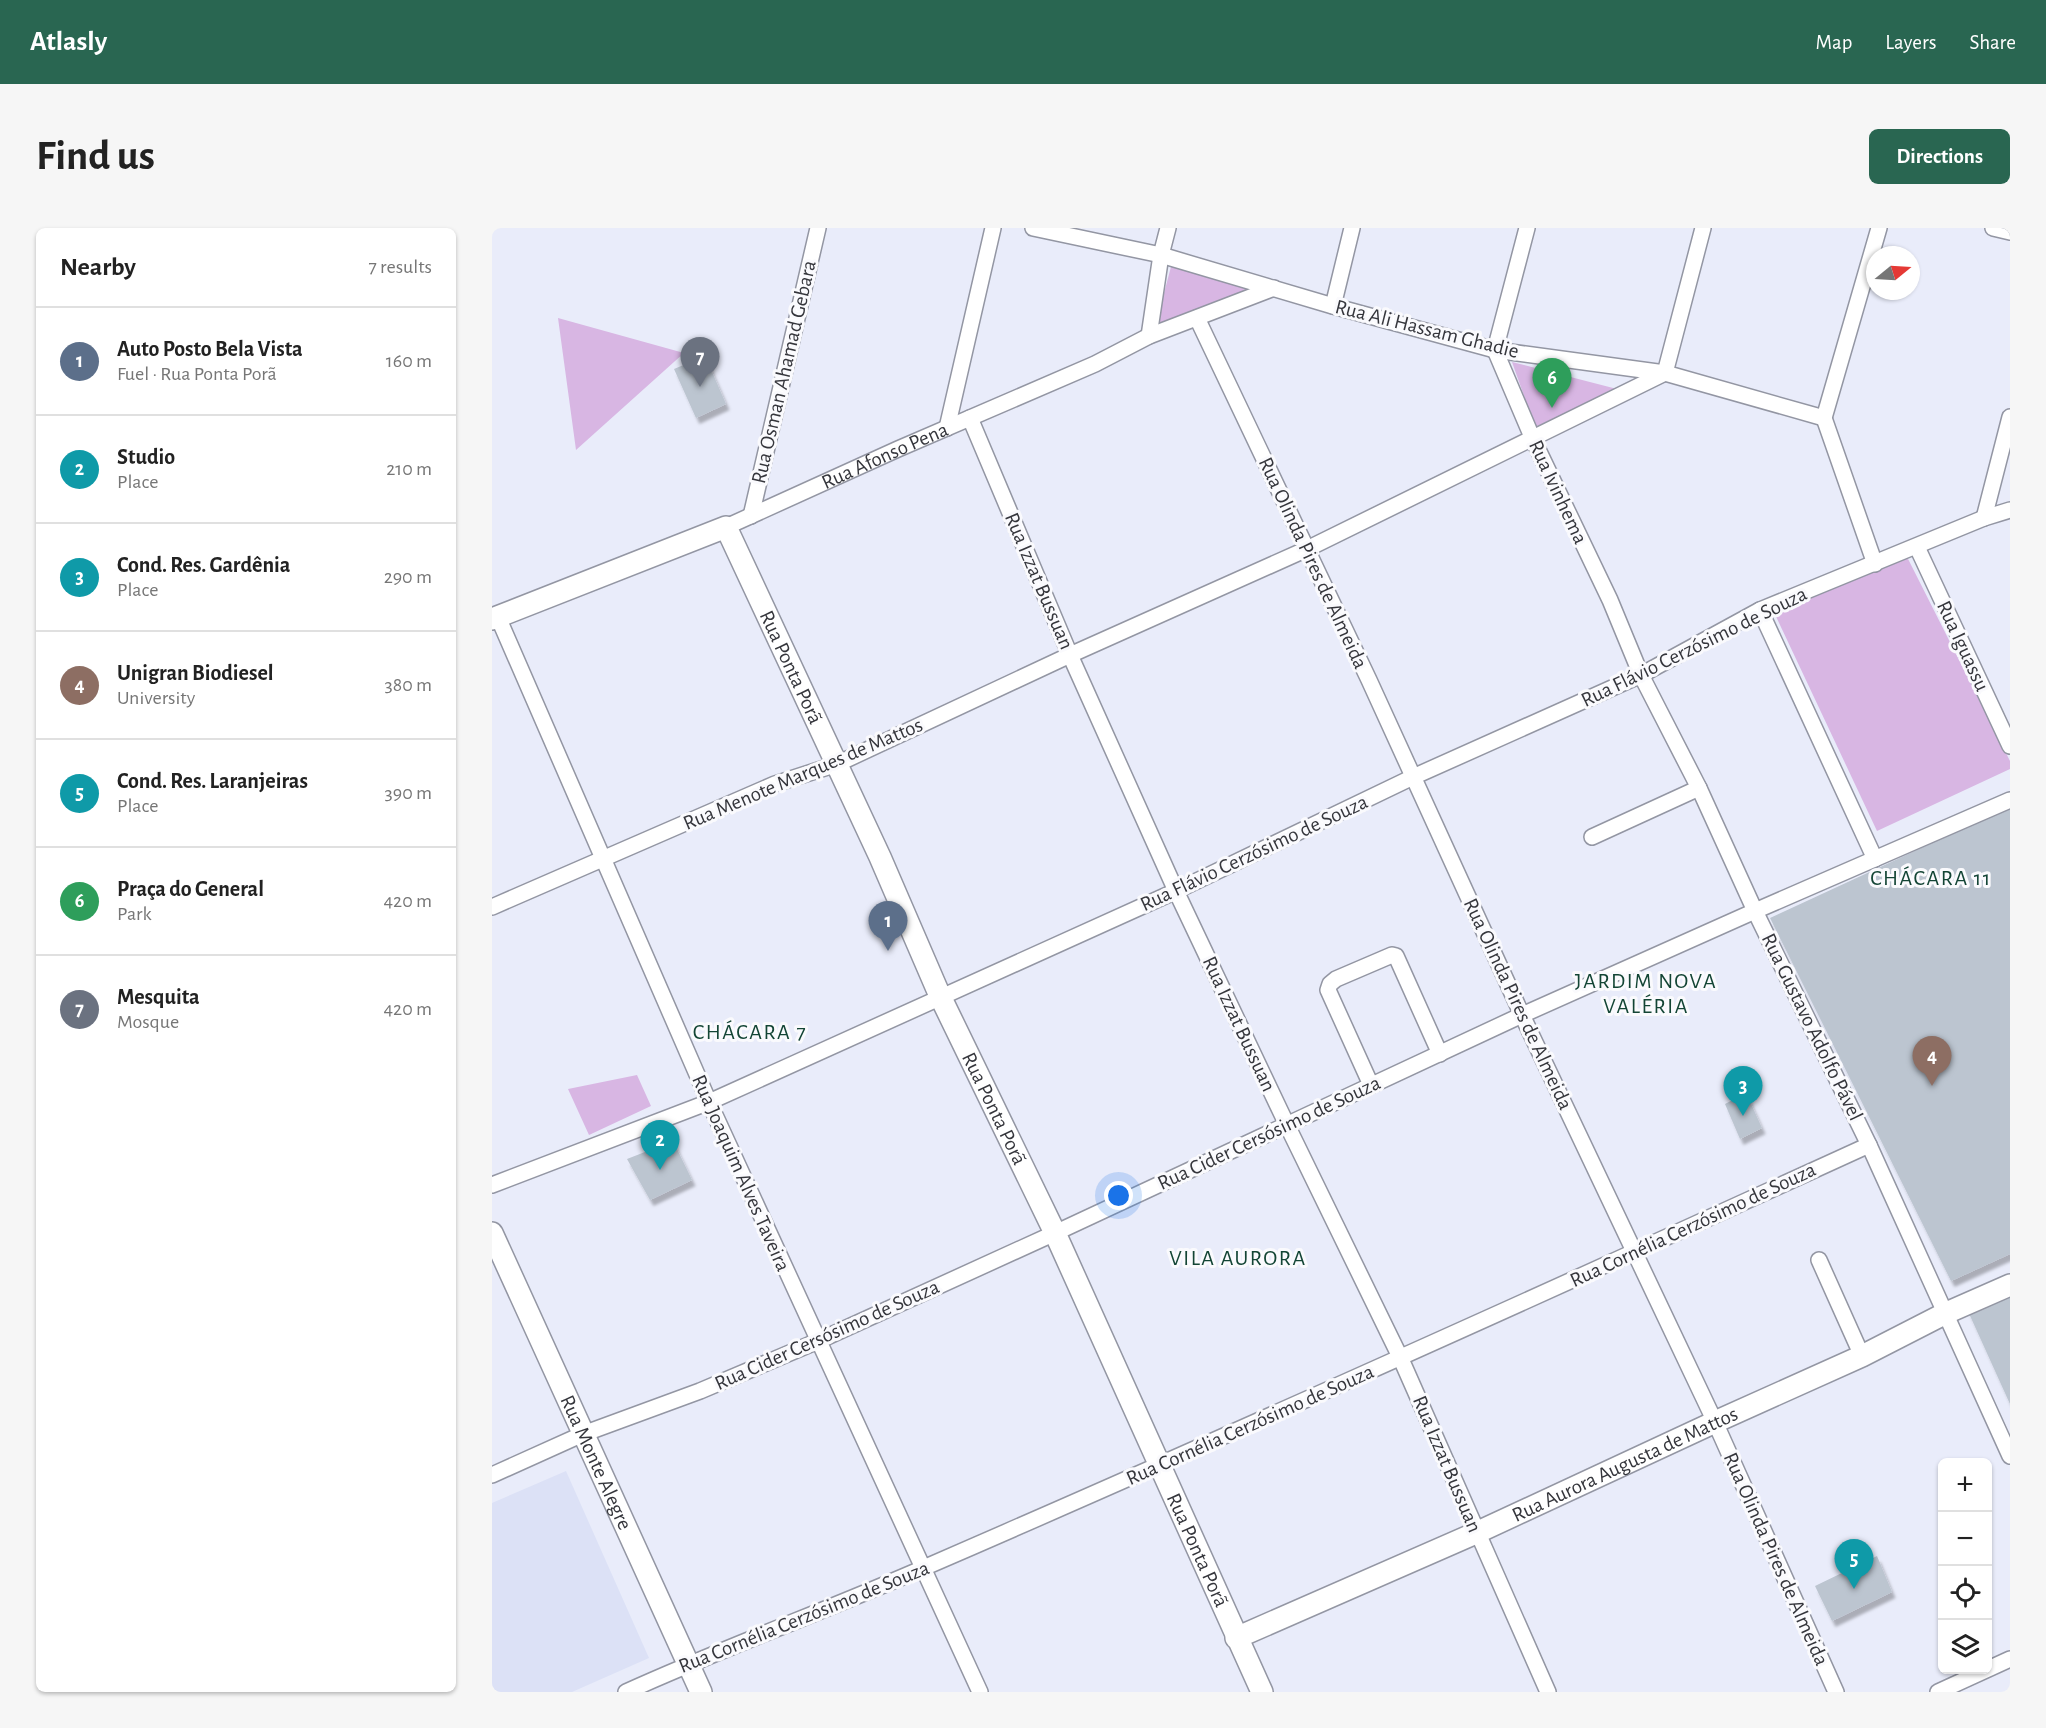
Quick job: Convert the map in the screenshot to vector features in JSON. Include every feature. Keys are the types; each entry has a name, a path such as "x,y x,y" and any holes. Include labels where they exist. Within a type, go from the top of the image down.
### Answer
{"street":[{"name":"Rua Osman Ahamad Gebara","path":"751,516 818,228"},
{"path":"947,428 993,228"},
{"name":"Rua Ali Hassam Ghadie","path":"1033,228 1161,255 1333,306 1495,350 1665,373 1824,418"},
{"path":"1149,336 1161,255 1168,228"},
{"path":"1333,306 1352,228"},
{"path":"1495,350 1527,228"},
{"path":"1665,373 1703,228"},
{"path":"1875,564 1824,418 1879,228"},
{"path":"1994,228 2010,232"},
{"name":"Rua Afonso Pena","path":"495,618 726,527 1095,364 1149,336 1274,288"},
{"name":"Rua Olinda Pires de Almeida","path":"1197,318 1635,1252 1836,1692"},
{"name":"Rua Ivinhema","path":"1495,350 1532,437 1610,600"},
{"name":"Rua Menote Marques de Mattos","path":"492,907 776,784 837,764 1070,655 1307,549 1665,373"},
{"path":"1984,518 2010,417"},
{"name":"Rua Izzat Bussuan","path":"970,418 1070,655 1176,891 1401,1359 1548,1692"},
{"name":"Rua Flávio Cerzósimo de Souza","path":"492,1185 709,1102 1176,891 1413,777 1641,675 1760,610 1984,518 2010,510"},
{"name":"Rua Ponta Porã","path":"726,527 880,857 940,996 1055,1233 1262,1692"},
{"name":"Rua Iguassu","path":"1917,547 2010,746"},
{"name":"Rua Gustavo Adolfo Pável","path":"1610,600 1641,675 1699,788 1755,910 1869,1145 2010,1456"},
{"path":"1760,610 1875,859"},
{"name":"Rua Joaquim Alves Taveira","path":"495,618 709,1102 980,1692"},
{"path":"1592,837 1699,788"},
{"name":"Rua Cider Cersósimo de Souza","path":"492,1475 583,1434 700,1391 818,1341 1522,1015 1755,910 2010,800"},
{"path":"1371,1085 1328,990 1330,984 1336,979 1392,955 1396,956 1440,1054"},
{"name":"Rua Cornélia Cerzósimo de Souza","path":"626,1692 688,1664 923,1569 1401,1359 1869,1145"},
{"name":"Rua Monte Alegre","path":"492,1233 701,1692"},
{"path":"1819,1260 1863,1356"},
{"name":"Rua Aurora Augusta de Mattos","path":"1236,1638 1476,1533 1714,1422 1863,1356 1944,1314 2010,1285"},
{"path":"1938,1692 2010,1659"}],"shaded area":[{"path":"1172,263 1261,287 1155,327"},
{"path":"558,318 684,353 576,450"},
{"path":"1512,362 1617,389 1535,427"},
{"path":"1902,547 2010,761 2010,769 1877,831 1773,610"},
{"path":"637,1075 651,1106 589,1135 568,1089"},
{"path":"566,1471 649,1658 572,1692 492,1692 492,1503"}],"building":[{"path":"705,356 726,404 696,418 674,369"},
{"path":"2010,807 2010,1254 1951,1281 1770,918"},
{"path":"1746,1093 1762,1128 1740,1139 1725,1104"},
{"path":"673,1141 692,1180 650,1200 627,1159"},
{"path":"2010,1290 2010,1404 1967,1309"},
{"path":"1877,1556 1892,1592 1832,1621 1815,1586"}],"place":[{"name":"Mesquita","path":"700,387"},
{"name":"Praça do General","path":"1552,408"},
{"name":"Auto Posto Bela Vista","path":"888,951"},
{"name":"Unigran Biodiesel","path":"1932,1086"},
{"name":"Cond. Res. Gardênia","path":"1743,1116"},
{"name":"Studio","path":"660,1170"},
{"name":"Cond. Res. Laranjeiras","path":"1854,1589"}],"district":[{"name":"CHÁCARA 11","path":"1931,878"},
{"name":"JARDIM NOVA VALÉRIA","path":"1646,994"},
{"name":"CHÁCARA 7","path":"750,1032"},
{"name":"VILA AURORA","path":"1238,1258"}]}
